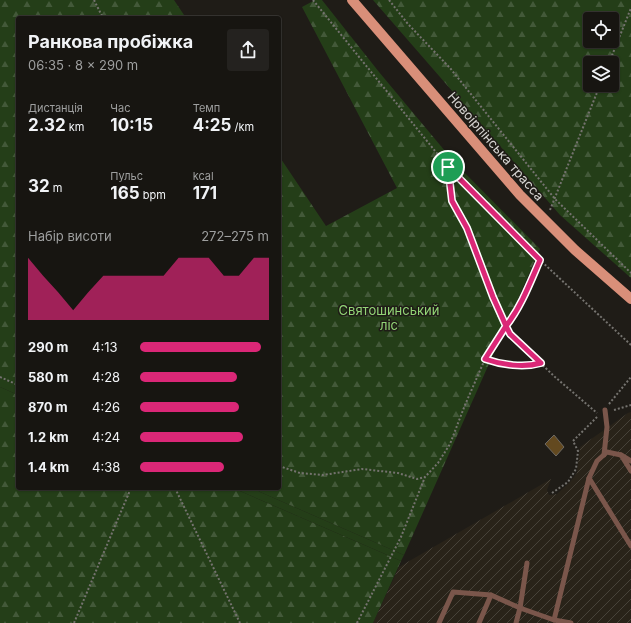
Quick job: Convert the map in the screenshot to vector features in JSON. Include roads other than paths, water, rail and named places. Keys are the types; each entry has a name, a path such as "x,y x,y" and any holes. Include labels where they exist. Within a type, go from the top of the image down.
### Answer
{"main road":[{"name":"Новоірпінська трасса","path":"352,0 520,195 575,250 631,299"}],"lane":[{"path":"604,455 607,428 605,411"},
{"path":"554,620 589,478 597,461 606,452 621,455 631,461"},
{"path":"621,455 631,471"},
{"path":"589,478 631,546"},
{"path":"516,623 520,608 527,563"},
{"path":"439,623 453,592 491,595 520,608 554,620 571,623"},
{"path":"479,623 491,595"}],"park label":[{"name":"Святошинський ліс","path":"389,318"}]}
